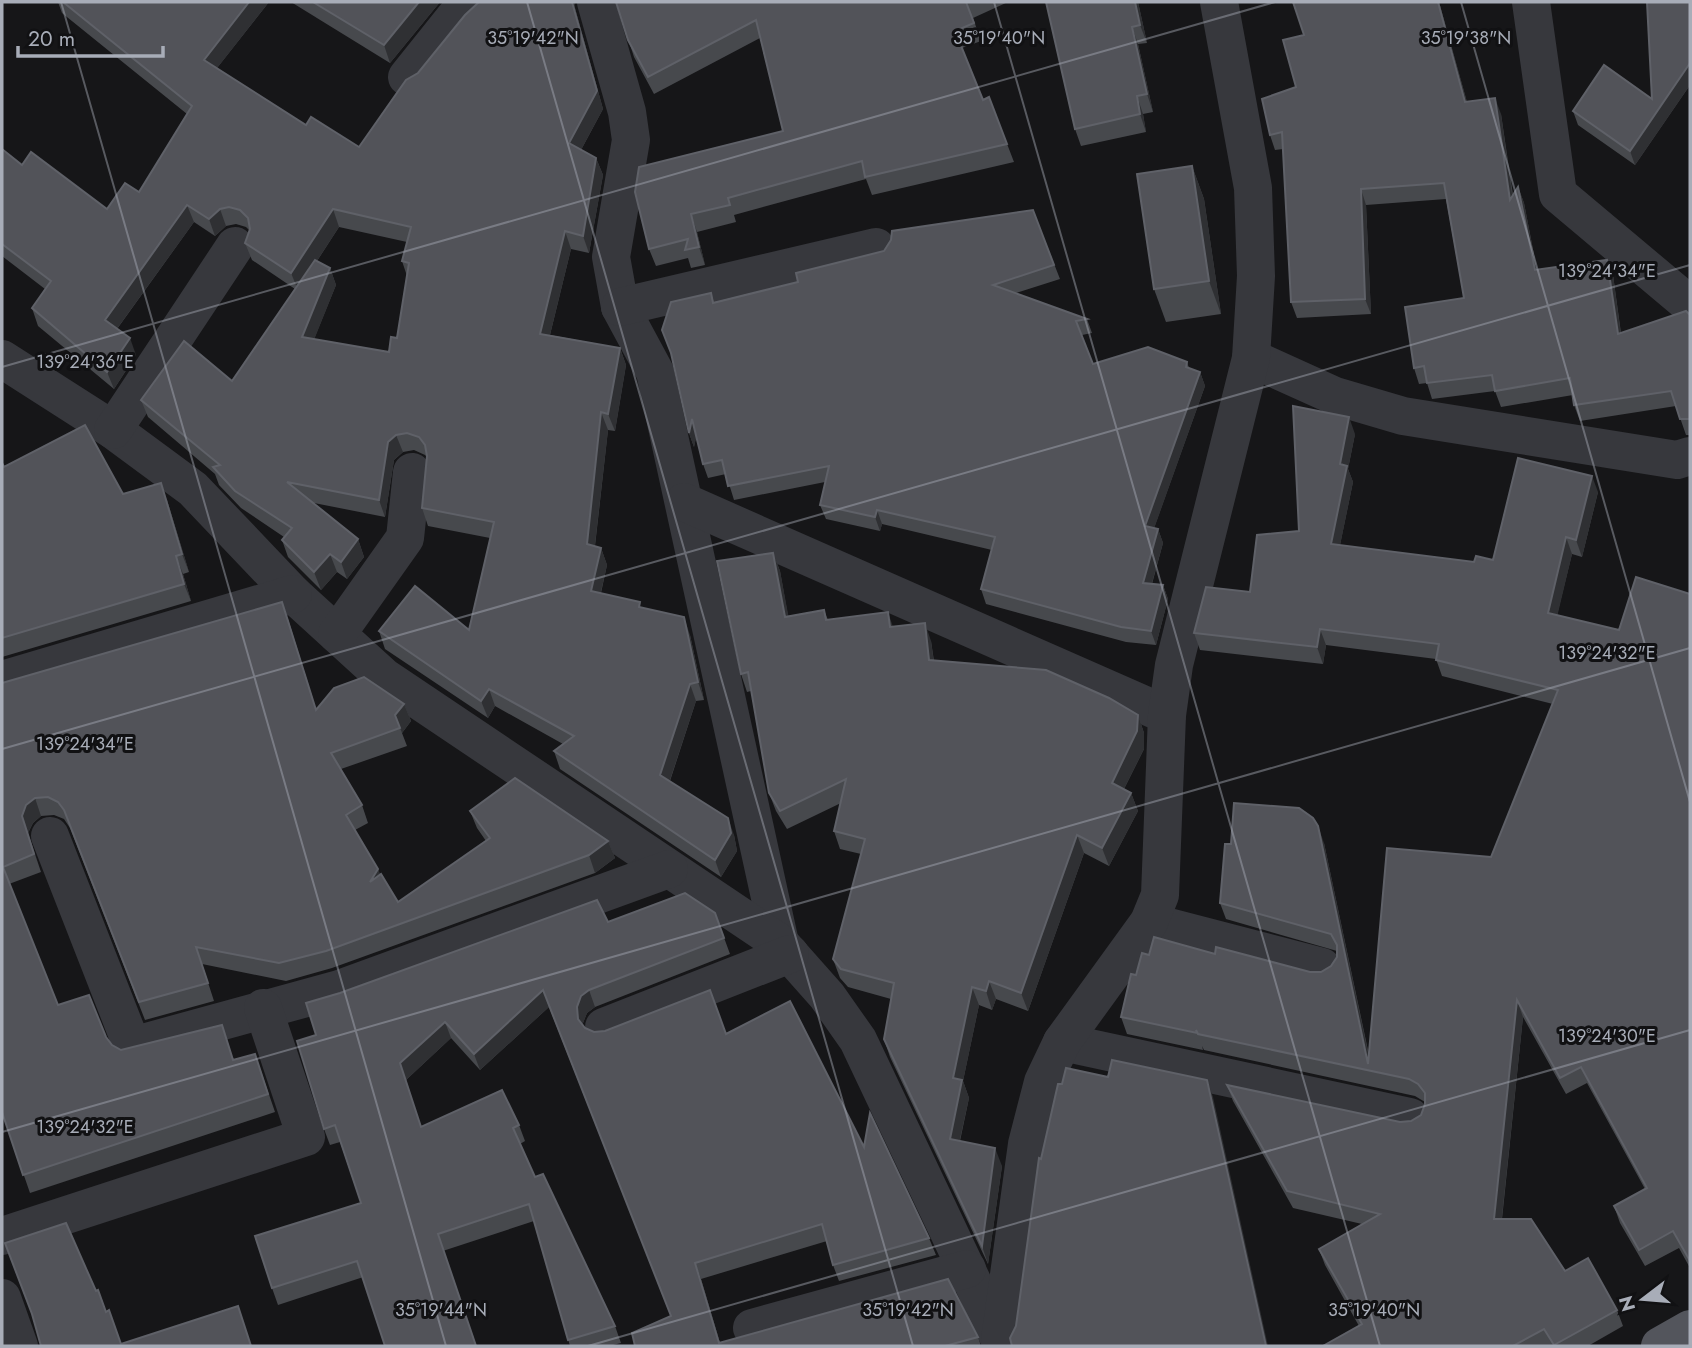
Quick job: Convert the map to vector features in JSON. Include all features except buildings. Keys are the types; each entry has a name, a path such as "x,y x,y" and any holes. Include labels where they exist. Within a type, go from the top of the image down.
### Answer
{"main road":[{"path":"1660,1346 1690,1329"}],"street":[{"path":"407,77 455,17 472,2"},
{"path":"596,2 627,112 631,139 611,257 620,307 655,372 785,948"},
{"path":"1000,1342 1027,1144 1043,1082 1062,1042 1149,922 1160,895 1167,715 1174,665 1251,358 1256,275 1253,188 1219,2"},
{"path":"1531,2 1558,194 1690,305"},
{"path":"113,430 235,246"},
{"path":"620,307 876,247"},
{"path":"1251,358 1335,396 1403,416 1677,460 1690,456"},
{"path":"2,359 113,430 193,489 293,594 384,677 785,948 827,996 858,1040 1000,1342"},
{"path":"337,634 405,538 412,472"},
{"path":"684,502 1167,715"},
{"path":"2,680 293,594"},
{"path":"50,836 132,1046 339,989 669,869"},
{"path":"1149,922 1322,967"},
{"path":"604,1027 785,948"},
{"path":"2,1236 306,1137 263,1008"},
{"path":"1062,1042 1410,1117"},
{"path":"752,1328 967,1269"},
{"path":"2,1298 19,1346"}]}
